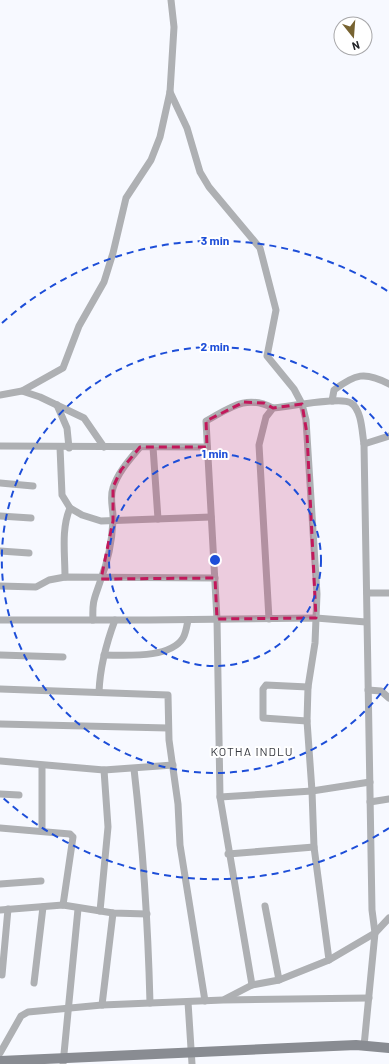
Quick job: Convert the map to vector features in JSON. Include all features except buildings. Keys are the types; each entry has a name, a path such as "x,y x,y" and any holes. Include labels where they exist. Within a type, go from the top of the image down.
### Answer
{"street":[{"path":"0,395 22,391 58,372 66,365 79,326 104,282 113,253 126,198 151,160 160,137 170,92 174,27 172,0"},
{"path":"170,92 187,128 197,165 203,177 209,187 260,248 276,310 267,356 271,363 289,381 302,404 307,434 316,565 316,618 308,687 307,721 314,847 329,960"},
{"path":"332,401 334,390 355,377 369,375 389,384"},
{"path":"22,391 84,418 104,447"},
{"path":"252,985 228,854 220,797 217,619 206,420 244,402 264,403 273,408 345,400 355,407 360,422 364,444 372,910 375,933 364,1046"},
{"path":"57,405 67,428 69,448"},
{"path":"269,619 259,445 266,417 273,408"},
{"path":"364,444 389,436"},
{"path":"0,446 69,448 207,447"},
{"path":"60,447 62,495 70,508 92,519 113,521 211,517"},
{"path":"93,620 93,597 102,579 108,556 113,521 111,498 113,488 121,470 140,447"},
{"path":"153,447 158,519"},
{"path":"0,483 34,486"},
{"path":"65,577 64,530 70,508"},
{"path":"0,516 31,518"},
{"path":"0,551 29,553"},
{"path":"0,586 36,587 49,580 65,577 102,579 215,578"},
{"path":"367,593 389,593"},
{"path":"0,620 316,618 366,622"},
{"path":"99,692 100,670 115,620"},
{"path":"104,655 140,656 167,649 178,643 183,637 188,620"},
{"path":"0,655 63,657"},
{"path":"307,721 263,718 263,689 266,685 308,687"},
{"path":"0,689 165,694 169,698 168,728 178,804 180,845 205,1001"},
{"path":"368,690 382,691 389,698"},
{"path":"0,724 168,728"},
{"path":"0,761 42,766 104,770 173,765"},
{"path":"42,766 42,831"},
{"path":"134,769 147,914 150,1003"},
{"path":"100,912 108,827 104,770"},
{"path":"220,797 312,791 370,782"},
{"path":"0,794 19,795"},
{"path":"370,802 389,799"},
{"path":"0,828 65,833 73,837 63,905"},
{"path":"228,854 314,847"},
{"path":"0,884 41,881"},
{"path":"2,975 4,910 63,905 100,912 147,914"},
{"path":"34,983 43,906"},
{"path":"265,906 279,980"},
{"path":"63,1062 78,909"},
{"path":"102,1005 112,913"},
{"path":"223,1000 252,985 279,980 329,960 375,933 389,918"},
{"path":"0,1053 24,1013 102,1005 223,1000 369,998"},
{"path":"188,1002 192,1064"},
{"path":"0,1061 63,1062 191,1052 364,1046 389,1048"}],"highlighted area":[{"path":"244,402 264,403 273,408 302,404 307,434 316,618 217,619 215,578 101,579 113,521 113,487 121,470 140,447 207,447 206,421"}],"district":[{"name":"KOTHA INDLU","path":"252,752"}]}
